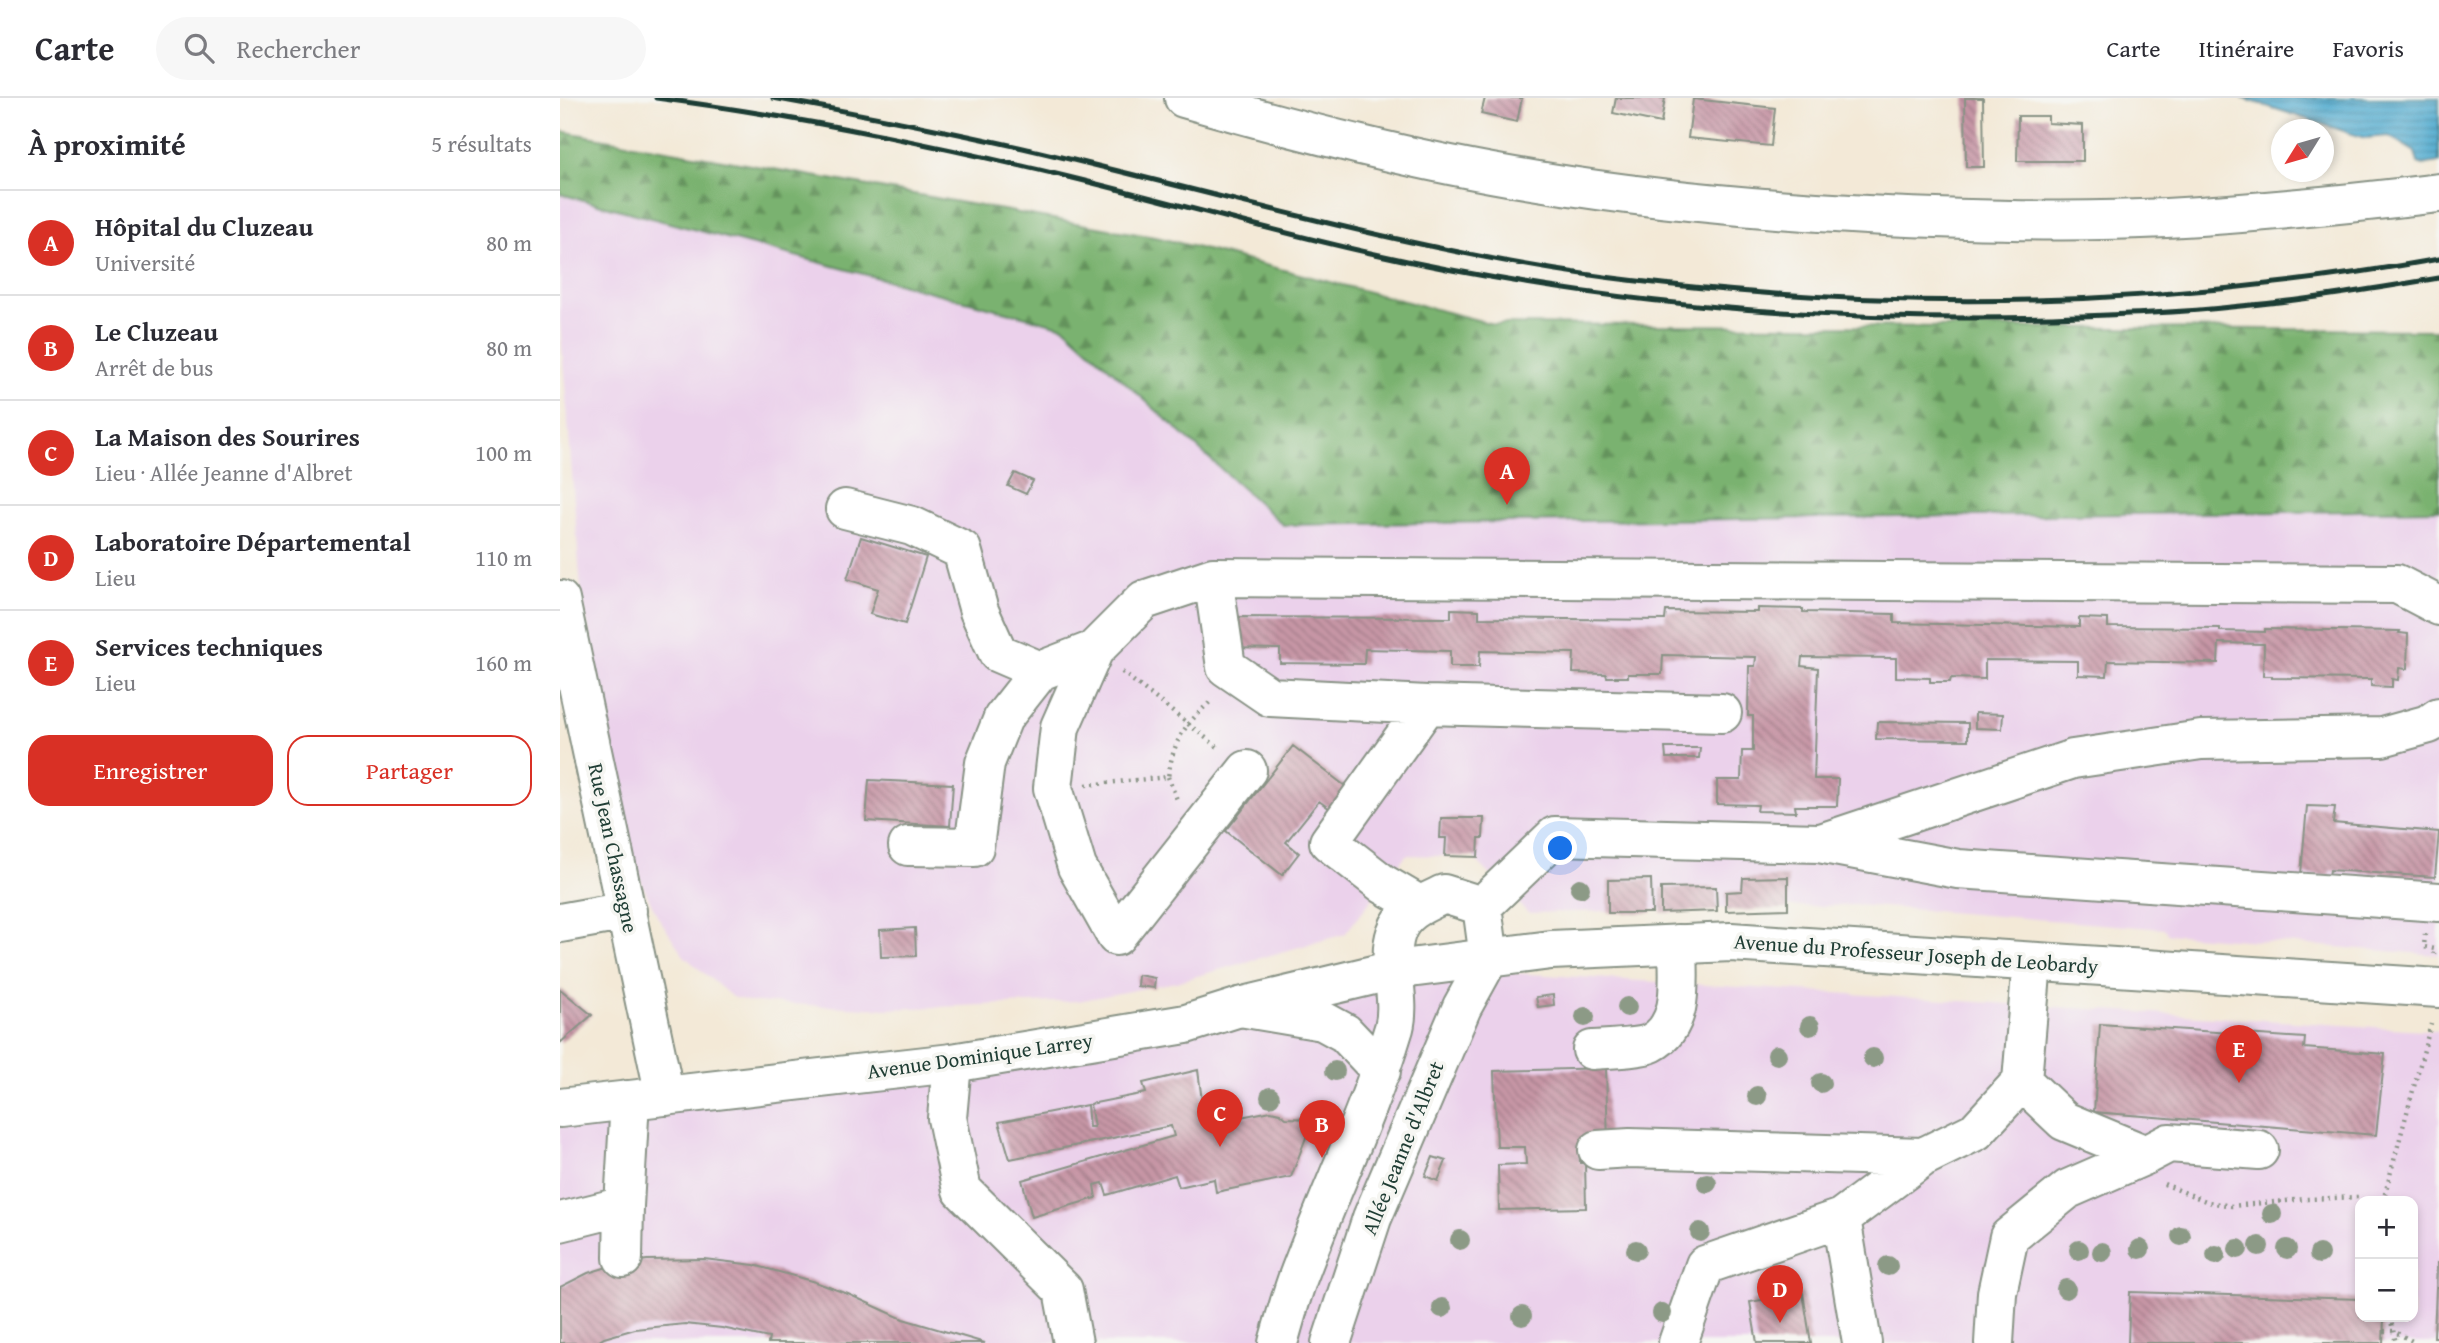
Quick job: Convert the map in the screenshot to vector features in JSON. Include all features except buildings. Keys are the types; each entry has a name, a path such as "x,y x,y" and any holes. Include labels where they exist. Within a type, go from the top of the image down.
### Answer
{"main road":[{"path":"1184,98 1392,153 1536,181 1686,202 1816,212 1971,221 2165,218 2332,205 2439,193"},
{"path":"845,509 912,526 962,550 979,611 998,653 1040,671"},
{"path":"1213,576 1226,667 1270,697 1427,705 1722,713"},
{"path":"1247,770 1116,936 1077,867 1054,788 1060,727 1094,650 1144,600 1213,576 2397,584 2439,606"},
{"name":"Rue Jean Chassagne","path":"560,600 626,911 648,1098 624,1206 623,1258"},
{"path":"908,846 974,846 985,764 1003,718 1040,671 1094,650"},
{"path":"1419,905 1383,884 1329,842 1427,705"},
{"path":"1819,844 2073,759 2201,740 2382,737 2429,724 2439,717"},
{"path":"1482,906 1555,836 1819,844 1958,869 2439,902"},
{"path":"1278,1343 1299,1274 1381,1071 1397,1015 1395,934 1405,916 1419,905 1444,894 1482,906"},
{"path":"1482,906 1489,958"},
{"path":"560,923 626,911"},
{"name":"Avenue du Professeur Joseph de Leobardy","path":"1394,970 1551,950 1738,942 2435,990"},
{"path":"1592,1050 1650,1044 1670,1028 1678,1000 1678,944"},
{"name":"Allée Jeanne d'Albret","path":"1331,1343 1372,1218 1462,1007 1489,958"},
{"path":"1678,1343 1705,1265 1841,1218 1923,1157 1976,1131 2022,1081 2032,962"},
{"name":"Avenue Dominique Larrey","path":"560,1108 952,1063 1186,1024 1240,1007 1394,970"},
{"path":"1240,1007 1324,1021 1345,1033 1381,1071"},
{"path":"952,1063 947,1118 962,1190 1063,1290 1073,1343"},
{"path":"2022,1081 2064,1121 2146,1155"},
{"path":"1994,1343 1997,1293 2009,1237 2068,1189 2169,1143 2259,1150"},
{"path":"1598,1150 1630,1148 1923,1157"},
{"path":"560,1222 624,1206"},
{"path":"1841,1218 1862,1343"}],"path":[{"path":"1094,650 1247,770"},
{"path":"1054,788 1168,777 1172,752 1187,723 1211,701"},
{"path":"2384,1196 2435,990 2435,949 2424,947 2425,939"},
{"path":"2146,1155 2158,1182 2208,1202 2232,1206 2355,1197"},
{"path":"2391,1322 2396,1343"},
{"path":"2384,1331 2393,1332 2416,1343"}],"shaded area":[{"path":"560,146 1517,343 2439,333 2439,955 2167,934 2165,929 1857,905 1528,913 1473,857 1406,855 1345,934 1176,982 1078,1001 888,1009 750,1002 732,997 684,956 658,917 635,869 581,590 560,320"},
{"path":"1435,968 2439,1031 2439,1343 560,1343 560,1126"}],"green space":[{"path":"560,131 1160,238 1493,324 2439,330 2439,510 1283,525 1064,327 560,194"}],"water":[{"path":"2242,98 2439,98 2439,162 2422,165 2418,163 2415,152 2389,136 2365,138 2334,128 2334,119 2307,119"}],"railway":[{"path":"656,98 794,119 931,146 1065,176 1323,242 1450,270 1535,285 1706,306 1878,317 2051,317 2266,304 2439,278"},
{"path":"773,98 1023,148 1463,253 1586,274 1704,288 1848,298 1933,300 2102,297 2271,284 2439,259"}],"place":[{"name":"Hôpital du Cluzeau","path":"1507,505"},
{"name":"Services techniques","path":"2239,1083"},
{"name":"La Maison des Sourires","path":"1220,1147"},
{"name":"Le Cluzeau","path":"1322,1158"},
{"name":"Laboratoire Départemental","path":"1780,1323"}]}
